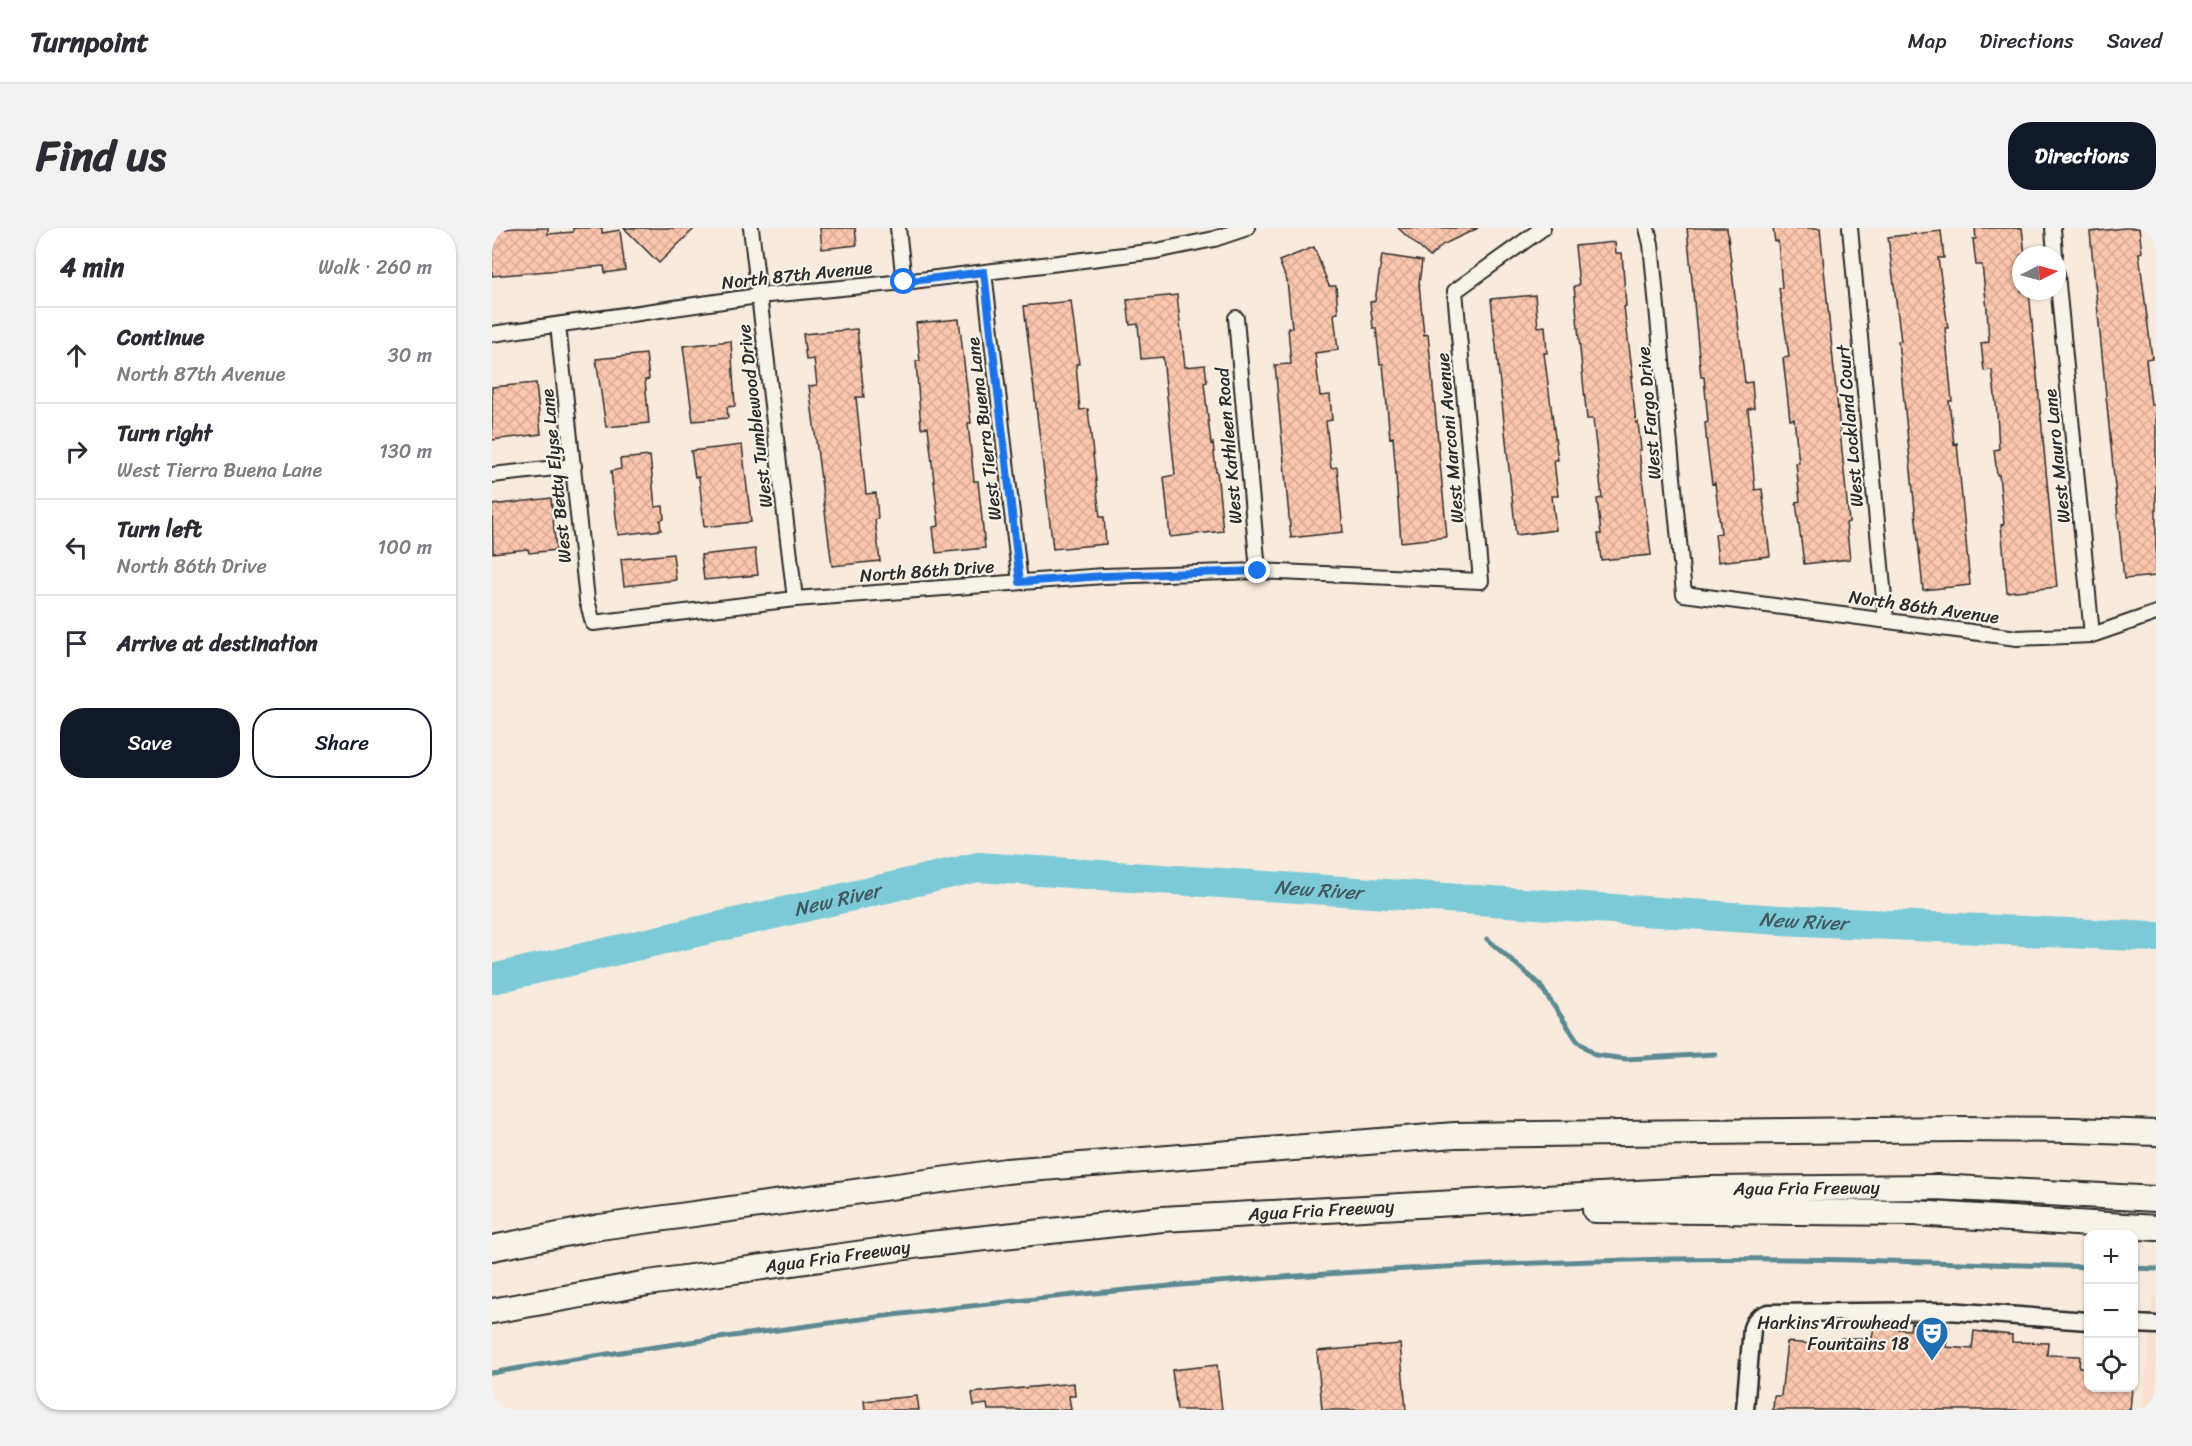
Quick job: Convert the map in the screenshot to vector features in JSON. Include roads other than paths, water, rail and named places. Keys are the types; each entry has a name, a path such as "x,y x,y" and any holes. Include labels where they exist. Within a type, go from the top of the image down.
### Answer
{"highway":[{"path":"492,1248 600,1227 1006,1171 1455,1135 1958,1129 2156,1133"},
{"name":"Agua Fria Freeway","path":"492,1311 648,1283 921,1245 1162,1220 1710,1189 1937,1187 2156,1199"},
{"path":"1341,1209 1914,1213 2156,1228"}],"street":[{"name":"West Tumblewood Drive","path":"750,228 795,600"},
{"path":"898,228 904,282"},
{"name":"North 87th Avenue","path":"492,334 758,296 904,282 1156,251 1214,240 1246,228"},
{"name":"West Marconi Avenue","path":"1481,581 1455,291 1543,228"},
{"name":"West Fargo Drive","path":"1647,228 1651,244 1684,594"},
{"name":"West Lockland Court","path":"1850,228 1886,620"},
{"path":"2052,228 2054,246"},
{"name":"West Tierra Buena Lane","path":"984,272 1020,582"},
{"name":"West Mauro Lane","path":"2060,300 2092,635"},
{"name":"West Kathleen Road","path":"1236,318 1258,571"},
{"name":"West Betty Elyse Lane","path":"558,324 587,600 593,623"},
{"path":"492,475 574,466"},
{"name":"North 86th Drive","path":"593,623 795,600 1104,576 1258,571 1481,581"},
{"name":"North 86th Avenue","path":"1684,594 2017,638 2092,635 2156,613"},
{"path":"1745,1410 1752,1328 1760,1316 1768,1313 1948,1311 2084,1321"},
{"path":"2138,1324 2156,1325"}],"waterway":[{"name":"New River","path":"492,979 978,867 1780,920 2156,937"},
{"path":"1487,939 1539,984 1577,1040 1595,1055 1626,1059 1715,1054"},
{"path":"492,1373 623,1352 869,1318 1097,1293 1325,1274 1440,1267 1670,1259 1827,1260 2084,1267"},
{"path":"2138,1268 2156,1269"}],"place":[{"name":"Harkins Arrowhead Fountains 18","path":"1932,1362"}]}
